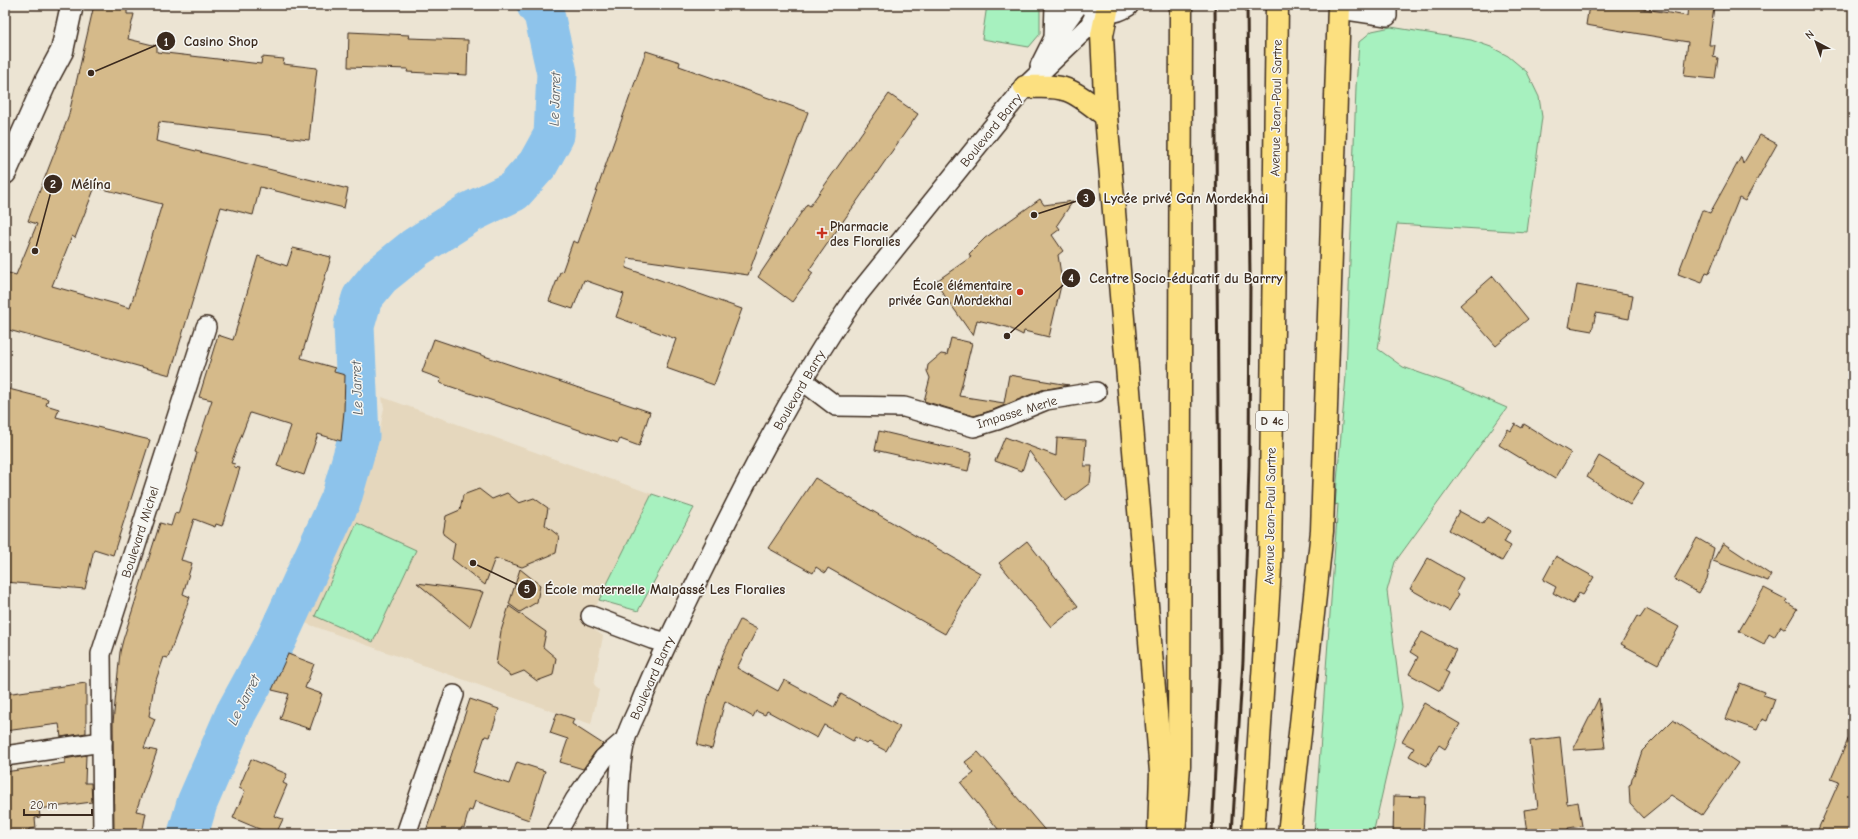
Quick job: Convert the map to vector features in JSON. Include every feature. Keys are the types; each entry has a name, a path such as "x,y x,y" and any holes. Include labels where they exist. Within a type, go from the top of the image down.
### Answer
{"highway":[{"name":"Avenue Jean-Paul Sartre","path":"1253,834 1270,568 1277,6"},
{"path":"1100,7 1106,116 1161,772 1159,834"},
{"path":"1289,834 1322,531 1339,7"},
{"path":"1174,834 1179,766 1181,8"},
{"path":"1030,82 1066,89 1078,95 1106,116"}],"street":[{"path":"47,79 58,5"},
{"path":"5,174 47,79 62,51 72,5"},
{"path":"1030,82 1054,38 1055,5"},
{"path":"1339,7 1387,16 1387,5"},
{"path":"1054,38 1100,7"},
{"name":"Boulevard Barry","path":"618,834 622,759 625,740 667,643 761,456 803,382 836,326 855,298 1030,82 1090,25 1100,7"},
{"name":"Boulevard Michel","path":"103,834 100,654 206,327"},
{"name":"Impasse Merle","path":"803,382 836,406 904,407 974,427 997,420 1046,400 1096,392"},
{"path":"591,616 652,639 667,643"},
{"path":"406,834 454,695"},
{"path":"556,834 576,800 604,758 625,740"},
{"path":"5,756 102,742"}],"shaded area":[{"path":"382,397 652,494 587,624 603,636 594,684 599,690 591,724 302,622 364,486 377,445 384,408"}],"green space":[{"path":"987,5 1040,5 1040,34 1029,47 982,39"},
{"path":"1391,27 1471,40 1491,47 1508,56 1527,72 1539,97 1542,117 1527,232 1397,224 1378,349 1403,367 1454,385 1507,408 1395,562 1387,591 1402,707 1373,834 1314,834 1338,504 1335,505 1346,376 1356,87 1359,42 1372,31"},
{"path":"652,494 694,508 638,611 599,600"},
{"path":"357,523 416,550 373,642 315,616"}],"building":[{"path":"94,5 125,5 124,9 127,9 127,14 134,14 128,39 157,46 157,52 261,64 262,57 284,59 283,64 317,68 309,140 159,122 156,141 348,189 344,208 260,187 253,215 221,207 170,375 5,329 5,272 16,275 37,224 28,221 68,118","holes":["95,187 162,204 130,308 52,286 72,236 75,238"]},
{"path":"1589,5 1621,5 1687,16 1688,5 1714,7 1709,45 1715,45 1713,57 1718,58 1715,79 1684,76 1688,42 1586,25"},
{"path":"349,32 409,35 408,38 468,40 467,75 407,72 408,69 348,67"},
{"path":"646,51 680,62 679,66 808,112 748,275 628,258 626,268 742,309 714,385 666,368 676,339 616,317 624,294 584,280 573,309 549,301 560,272 562,272 573,241 578,243"},
{"path":"889,94 918,114 809,270 813,273 792,302 758,277 807,204 810,206"},
{"path":"1760,135 1777,144 1745,201 1739,198 1709,273 1706,272 1702,283 1678,274 1702,210 1710,213 1741,157 1743,164"},
{"path":"1040,199 1044,205 1073,201 1057,225 1060,229 1052,235 1063,251 1058,255 1062,281 1049,337 1024,331 1023,335 1007,327 977,320 973,336 935,282 971,257 969,254 985,238"},
{"path":"293,248 331,257 301,358 335,368 334,372 345,375 341,441 318,434 304,475 277,466 291,426 250,413 231,463 235,464 234,467 240,468 222,526 216,524 215,527 194,519 181,560 192,563 183,594 190,597 168,658 164,657 154,686 149,716 155,719 144,748 157,751 136,811 146,813 142,834 114,834 113,723 120,652 123,640 160,523 171,526 175,513 178,514 197,453 195,452 212,400 199,397 218,335 233,340 258,256 287,266"},
{"path":"1493,276 1528,319 1496,346 1460,305"},
{"path":"1577,285 1633,295 1629,319 1596,313 1592,331 1569,327"},
{"path":"951,338 972,343 959,396 1004,403 1009,375 1069,385 1042,390 974,416 924,401 930,378 927,371 928,365 941,354 947,355"},
{"path":"434,339 650,412 639,446 620,439 618,443 440,383 441,379 422,372"},
{"path":"5,388 48,399 46,405 59,409 56,417 150,440 113,555 94,549 85,589 5,582"},
{"path":"1515,424 1522,428 1524,424 1571,453 1555,479 1499,445 1508,429 1511,431"},
{"path":"879,431 972,453 968,471 875,450"},
{"path":"1005,437 1056,456 1057,438 1086,440 1084,466 1092,466 1090,483 1066,501 1029,451 1022,471 995,461"},
{"path":"1599,456 1644,483 1630,505 1587,477"},
{"path":"815,478 980,573 945,634 828,568 825,573 816,567 813,573 768,548"},
{"path":"479,489 492,499 507,493 519,503 534,498 548,508 545,525 559,536 556,553 522,567 495,558 485,585 452,559 455,543 443,534 446,516 460,510 463,495"},
{"path":"1459,511 1483,524 1487,517 1510,531 1504,542 1511,546 1502,561 1449,530"},
{"path":"1697,538 1714,548 1707,579 1699,593 1674,579"},
{"path":"1027,541 1078,606 1051,627 999,563"},
{"path":"1723,543 1771,575 1768,581 1713,561"},
{"path":"1556,556 1594,577 1583,595 1579,593 1573,604 1553,593 1556,587 1543,580"},
{"path":"1428,558 1463,578 1456,592 1459,594 1449,611 1410,589"},
{"path":"520,569 540,585 537,602 520,612 509,604"},
{"path":"417,583 483,592 470,627"},
{"path":"1764,588 1787,600 1786,602 1797,609 1785,629 1781,626 1774,637 1769,634 1764,644 1739,631"},
{"path":"509,606 546,632 543,647 556,658 553,675 537,681 524,671 511,676 496,664 501,631"},
{"path":"1646,609 1679,627 1658,664 1621,644 1637,616 1640,618"},
{"path":"740,620 757,629 737,668 778,691 784,680 834,707 841,694 900,727 886,751 869,742 867,744 855,737 853,741 824,725 817,738 767,711 765,715 756,711 753,717 725,701 712,749 697,745 706,705 723,654"},
{"path":"1422,632 1456,650 1445,671 1449,673 1440,691 1409,674 1418,657 1410,652"},
{"path":"288,654 314,664 305,688 322,694 310,729 280,719 289,694 272,690"},
{"path":"86,683 86,733 61,737 59,724 5,731 5,694"},
{"path":"1740,683 1764,692 1763,695 1775,699 1767,721 1762,719 1757,730 1726,719"},
{"path":"1599,698 1605,748 1573,750"},
{"path":"470,699 499,709 490,737 485,736 473,772 509,784 517,762 545,771 529,820 475,801 472,811 469,810 464,828 462,827 459,834 425,834"},
{"path":"1424,703 1460,724 1445,749 1439,745 1427,766 1409,756 1414,748 1402,742"},
{"path":"557,713 574,719 572,724 603,744 595,752 583,769 560,762 568,739 550,733"},
{"path":"1673,720 1738,763 1702,815 1671,795 1643,818 1630,804 1629,785 1631,784 1642,751"},
{"path":"1853,728 1853,834 1816,834 1839,782 1831,779"},
{"path":"1560,737 1567,804 1578,802 1582,826 1568,828 1569,834 1527,834 1524,810 1538,808 1530,741"},
{"path":"978,752 1048,834 1002,834 961,783 974,773 965,762"},
{"path":"86,755 85,783 91,783 92,802 39,809 40,817 35,818 36,828 29,829 28,834 5,834 5,772 65,763 65,759"},
{"path":"251,759 287,774 283,783 287,785 274,816 283,819 276,834 271,834 233,818 245,791 239,788"},
{"path":"1394,796 1425,797 1423,834 1393,834"}],"waterway":[{"name":"Le Jarret","path":"188,834 197,803 236,713 277,638 341,499 359,436 354,326 362,298 380,276 416,247 471,212 514,191 538,164 554,135 557,73 544,14 537,5"}],"railway":[{"path":"1212,834 1220,659 1215,5"},
{"path":"1232,834 1243,661 1249,465 1250,279 1247,5"}],"place":[{"name":"Casino Shop","path":"91,73"},
{"name":"Lycée privé Gan Mordekhai","path":"1034,215"},
{"name":"Pharmacie des Floralies","path":"822,233"},
{"name":"Mélína","path":"35,251"},
{"name":"École élémentaire privée Gan Mordekhai","path":"1020,292"},
{"name":"Centre Socio-éducatif du Barrry","path":"1007,336"},
{"name":"École maternelle Malpassé Les Floralies","path":"473,563"}]}
